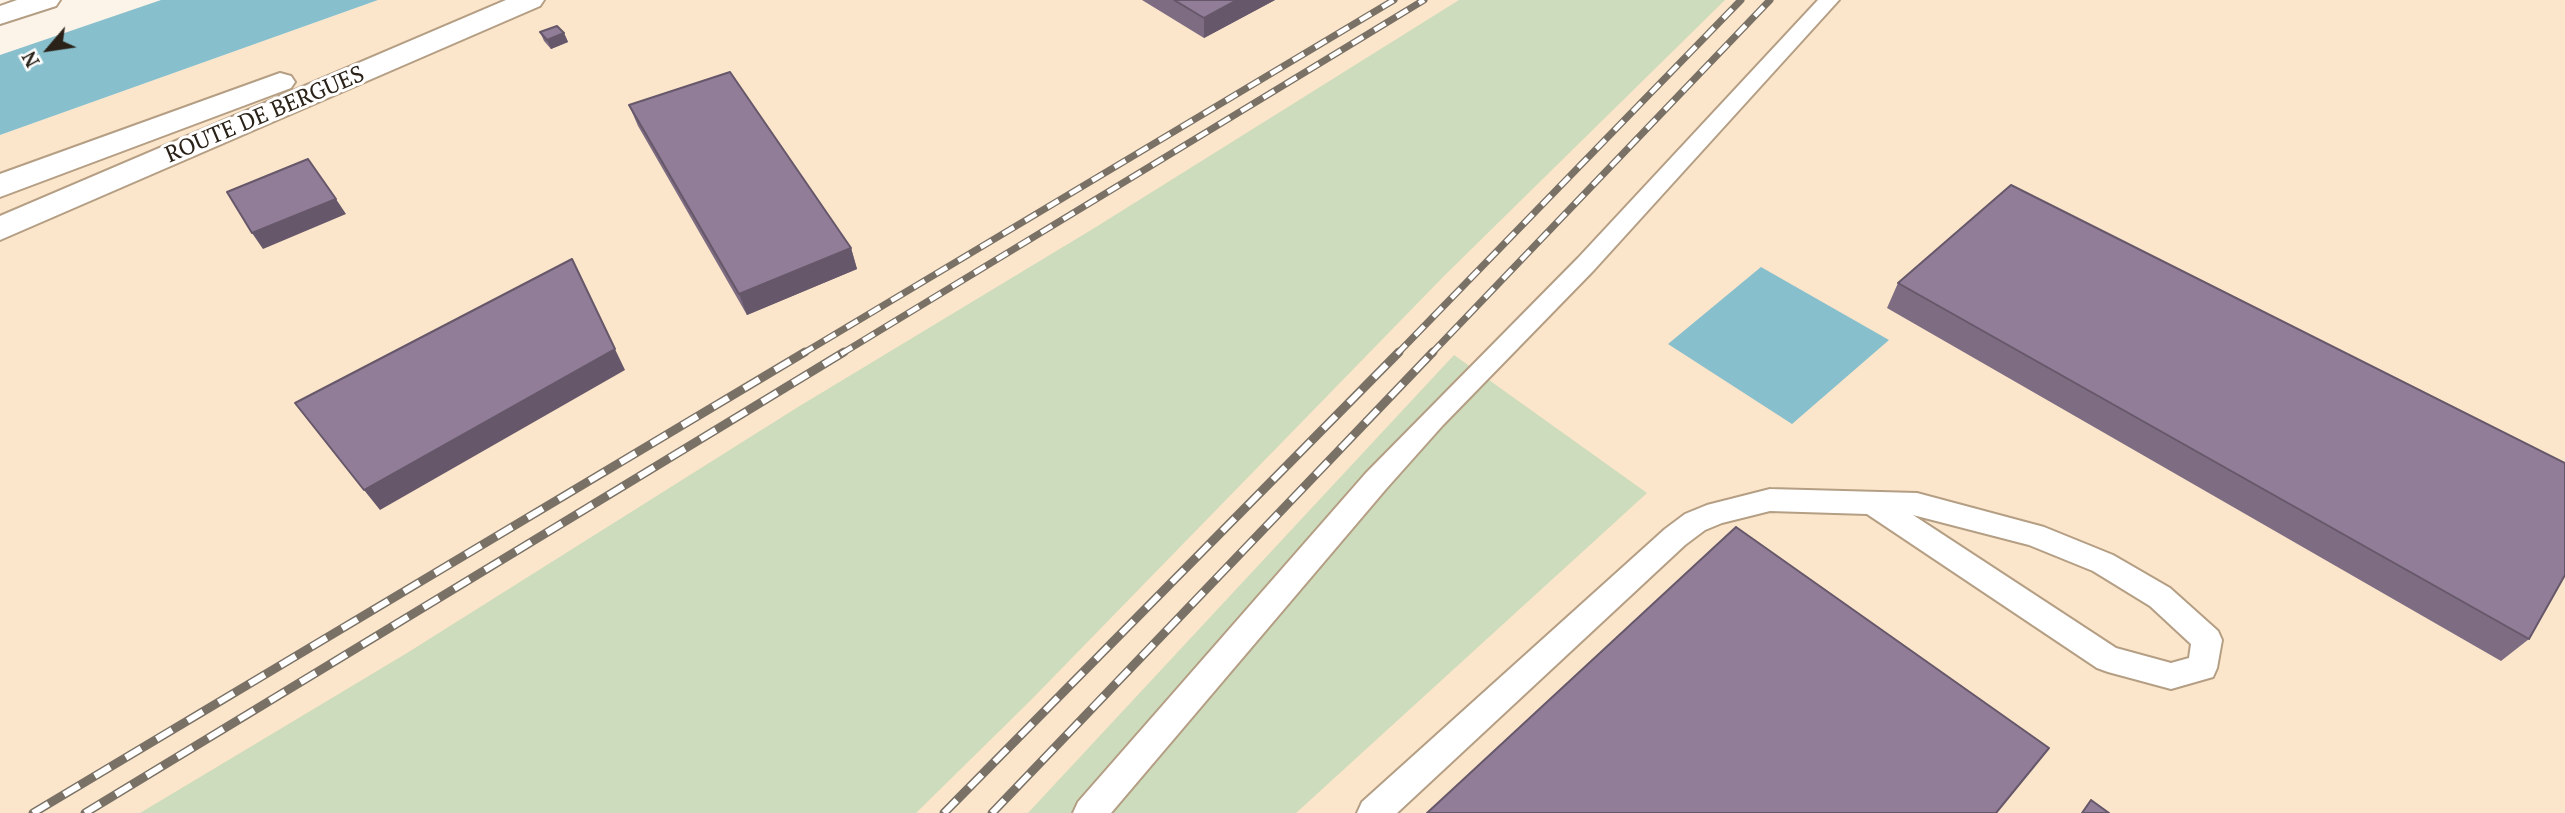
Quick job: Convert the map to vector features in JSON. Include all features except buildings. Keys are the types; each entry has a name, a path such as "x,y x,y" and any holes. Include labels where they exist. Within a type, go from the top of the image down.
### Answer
{"main road":[{"path":"0,15 46,0"},
{"name":"ROUTE DE BERGUES","path":"0,186 502,0"},
{"name":"ROUTE DE BERGUES","path":"0,229 530,0"}],"lane":[{"path":"1090,813 1376,481 1434,418 1586,264 1829,0"},
{"path":"1374,813 1675,537 1695,522 1738,506 1770,500 1876,505 1917,504 2034,536 2103,563 2160,597 2207,640 2202,668 2171,676 2108,659 1876,505"}],"shaded area":[{"path":"378,0 2565,0 2565,813 0,813 0,135"}],"green space":[{"path":"1459,0 1725,0 1445,275 1030,701 916,813 140,813 407,653 798,407 1096,227"},
{"path":"1454,355 1647,493 1296,813 1028,813"}],"water":[{"path":"161,0 378,0 0,135 0,55"},
{"path":"1761,267 1889,340 1792,424 1668,344"}],"railway":[{"path":"802,354 1394,0"},
{"path":"841,354 1424,0"},
{"path":"1397,354 1741,0"},
{"path":"1431,354 1770,0"},
{"path":"33,813 805,352"},
{"path":"85,813 844,352"},
{"path":"944,813 1399,352"},
{"path":"992,813 1433,352"}]}
